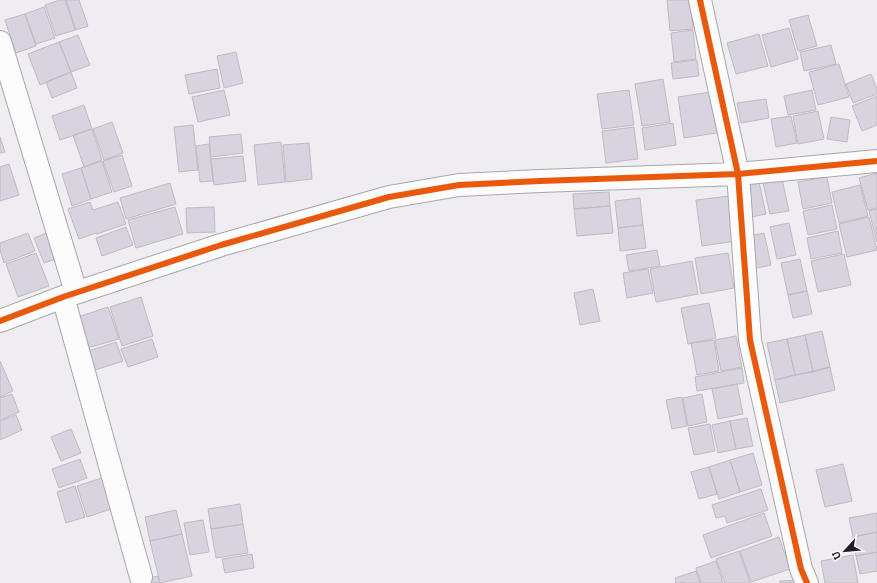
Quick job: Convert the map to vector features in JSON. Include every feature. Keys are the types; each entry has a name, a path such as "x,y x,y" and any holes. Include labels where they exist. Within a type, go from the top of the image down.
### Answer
{"street":[{"path":"700,0 738,174 750,340 801,569 807,583"},
{"path":"0,42 69,294 141,577"},
{"path":"0,321 69,294 221,245 389,197 459,185 548,180 738,174 877,161"}],"building":[{"path":"60,0 65,0 75,30 56,36 45,5"},
{"path":"66,0 79,0 88,26 76,30"},
{"path":"667,0 690,0 693,29 670,31"},
{"path":"44,7 55,38 36,44 25,14"},
{"path":"25,14 36,46 16,53 5,20"},
{"path":"808,15 817,46 798,51 789,20"},
{"path":"789,28 798,59 771,67 762,35"},
{"path":"693,30 696,59 674,62 671,33"},
{"path":"759,34 768,66 736,74 727,43"},
{"path":"78,35 90,65 71,72 59,42"},
{"path":"59,42 71,72 40,85 28,54"},
{"path":"831,45 836,64 804,71 800,52"},
{"path":"236,52 243,83 224,88 217,56"},
{"path":"697,60 699,76 673,79 671,63"},
{"path":"839,64 849,97 818,105 809,72"},
{"path":"217,69 220,88 189,94 185,75"},
{"path":"71,72 77,88 52,98 46,82"},
{"path":"871,74 877,89 877,94 853,103 846,84"},
{"path":"663,79 670,122 642,126 635,84"},
{"path":"224,90 230,115 198,122 192,97"},
{"path":"629,90 634,125 602,129 597,94"},
{"path":"812,90 816,110 788,115 784,96"},
{"path":"717,91 723,132 684,138 678,97"},
{"path":"877,96 877,125 862,131 852,106"},
{"path":"766,99 769,118 741,123 737,103"},
{"path":"84,105 92,129 60,140 52,116"},
{"path":"818,111 824,139 798,144 793,116"},
{"path":"791,116 797,143 776,147 771,119"},
{"path":"831,117 850,120 847,142 827,139"},
{"path":"112,122 123,153 104,160 93,129"},
{"path":"673,123 676,145 645,150 642,128"},
{"path":"193,125 198,170 179,172 174,127"},
{"path":"634,127 638,159 606,163 602,131"},
{"path":"92,129 102,160 84,167 73,135"},
{"path":"241,134 243,153 211,157 209,137"},
{"path":"0,137 5,152 0,153"},
{"path":"281,142 285,182 258,185 254,145"},
{"path":"309,143 312,179 286,182 283,145"},
{"path":"209,144 213,181 200,182 196,146"},
{"path":"122,155 132,186 114,192 103,161"},
{"path":"243,156 246,181 214,185 211,159"},
{"path":"102,161 112,192 91,199 81,168"},
{"path":"9,164 19,195 0,201 0,167"},
{"path":"81,168 91,199 72,206 62,174"},
{"path":"877,173 877,208 868,210 859,178"},
{"path":"827,177 832,203 803,209 798,182"},
{"path":"782,179 789,211 770,214 763,183"},
{"path":"759,182 766,214 746,218 740,186"},
{"path":"170,183 176,204 126,219 120,198"},
{"path":"860,185 868,216 839,223 832,192"},
{"path":"609,192 610,206 574,209 573,194"},
{"path":"730,196 736,241 702,246 696,200"},
{"path":"640,198 643,225 618,228 615,201"},
{"path":"90,202 93,210 118,202 126,224 79,239 68,209"},
{"path":"832,205 837,229 808,235 803,211"},
{"path":"610,206 613,233 577,236 574,209"},
{"path":"175,207 183,234 136,248 128,220"},
{"path":"214,207 215,232 187,233 186,208"},
{"path":"877,209 877,242 869,211"},
{"path":"869,217 877,250 847,257 839,224"},
{"path":"789,223 796,255 777,259 770,227"},
{"path":"643,225 646,248 620,251 618,228"},
{"path":"126,227 133,245 102,256 96,238"},
{"path":"838,231 842,253 811,259 807,238"},
{"path":"49,232 59,258 44,263 34,238"},
{"path":"28,233 35,251 4,263 0,250 0,243"},
{"path":"764,233 771,265 752,269 745,237"},
{"path":"657,250 660,266 629,271 626,255"},
{"path":"36,253 49,286 18,297 6,264"},
{"path":"728,253 734,288 701,294 695,258"},
{"path":"844,254 851,285 818,292 811,261"},
{"path":"800,259 807,291 788,295 781,263"},
{"path":"692,261 698,294 656,302 650,269"},
{"path":"648,269 653,293 627,298 623,273"},
{"path":"593,289 600,321 580,325 574,293"},
{"path":"807,291 812,314 793,318 788,295"},
{"path":"141,297 153,336 122,346 110,307"},
{"path":"709,303 716,338 688,344 681,308"},
{"path":"108,307 119,339 87,348 78,317"},
{"path":"822,331 830,367 813,372 805,335"},
{"path":"805,335 813,372 795,375 787,339"},
{"path":"736,336 742,367 721,371 715,340"},
{"path":"152,339 158,357 128,367 121,349"},
{"path":"787,339 795,375 775,380 767,343"},
{"path":"714,340 719,371 697,375 691,343"},
{"path":"116,342 123,361 92,371 85,352"},
{"path":"0,361 13,391 0,397"},
{"path":"830,367 835,390 780,403 775,380"},
{"path":"742,368 744,383 697,391 695,377"},
{"path":"737,384 743,414 718,419 712,389"},
{"path":"12,394 19,412 0,420 0,398"},
{"path":"702,394 707,422 688,426 683,398"},
{"path":"682,397 687,426 672,429 666,400"},
{"path":"16,415 22,430 0,440 0,421"},
{"path":"747,418 753,446 736,449 730,421"},
{"path":"730,421 736,449 718,453 712,425"},
{"path":"710,424 715,451 694,455 688,428"},
{"path":"71,429 81,453 61,461 51,437"},
{"path":"753,453 762,485 740,492 730,460"},
{"path":"80,459 87,478 59,488 52,469"},
{"path":"730,460 740,492 719,499 709,467"},
{"path":"843,464 852,501 825,507 816,470"},
{"path":"709,467 717,494 699,499 691,472"},
{"path":"102,478 111,509 87,517 77,486"},
{"path":"75,486 85,517 66,523 57,492"},
{"path":"761,489 768,510 727,523 725,516 716,518 712,505"},
{"path":"240,504 243,524 211,529 208,509"},
{"path":"176,510 182,534 150,541 145,517"},
{"path":"764,513 772,536 711,558 703,535"},
{"path":"877,513 877,532 853,537 849,518"},
{"path":"203,520 209,552 190,555 184,523"},
{"path":"243,524 248,553 216,558 211,529"},
{"path":"877,532 877,552 856,556 853,537"},
{"path":"182,534 192,576 160,583 150,541"},
{"path":"779,537 790,569 751,582 740,551"},
{"path":"739,551 750,583 725,583 716,559"},
{"path":"877,552 877,571 860,574 856,556"},
{"path":"252,554 254,568 225,573 222,559"},
{"path":"853,555 858,583 825,583 821,561"},
{"path":"716,561 723,583 701,583 696,568"},
{"path":"696,571 700,583 676,583 675,578"},
{"path":"158,576 160,583 147,583 146,579"},
{"path":"802,580 802,583 780,583 780,581"}],"cycle path":[{"path":"700,0 738,174 750,340 801,569 807,583"},
{"path":"0,321 63,297 221,245 389,197 459,185 738,174 877,161"}]}
